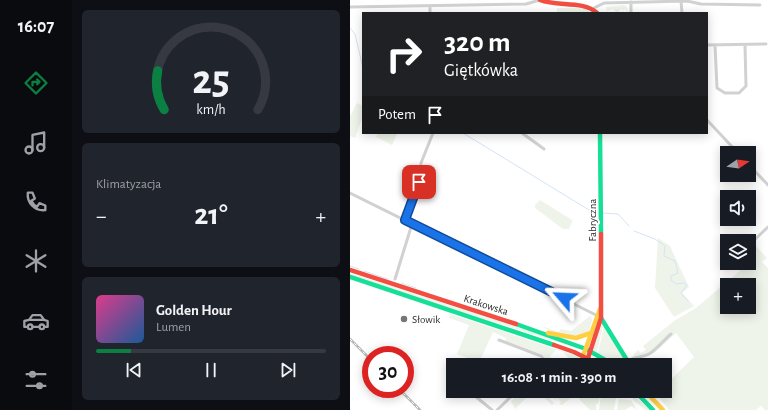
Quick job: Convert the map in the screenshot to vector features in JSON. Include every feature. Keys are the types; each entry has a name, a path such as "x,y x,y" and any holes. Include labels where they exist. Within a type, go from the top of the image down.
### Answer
{"main road":[{"path":"540,0 549,3 586,4 594,8 596,12"},
{"name":"Fabryczna","path":"586,357 601,308 600,134"},
{"name":"Krakowska","path":"350,270 544,333 588,350 602,358"},
{"name":"Krakowska","path":"350,277 552,344 586,357"},
{"path":"599,316 626,358"},
{"name":"Fabryczna","path":"588,350 591,333 599,316"},
{"path":"544,333 578,339 591,333"},
{"path":"642,398 653,410"},
{"path":"652,398 663,410"}],"street":[{"path":"350,7 526,4 540,0"},
{"path":"594,8 603,3 681,1 698,4 760,5"},
{"path":"681,1 682,12"},
{"path":"631,2 631,12"},
{"path":"430,6 430,12"},
{"path":"708,45 766,44"},
{"path":"715,45 716,88 725,93 739,93 746,86 745,45"},
{"path":"708,121 731,146"},
{"path":"405,220 420,177 421,163 433,134"},
{"path":"523,134 544,148"},
{"path":"756,172 768,185"},
{"path":"350,193 599,316"},
{"path":"395,279 412,224"},
{"path":"756,238 768,227"},
{"path":"639,358 650,353 671,334"},
{"path":"499,340 543,358"},
{"path":"477,398 492,410"},
{"path":"498,410 510,398"}],"shaded area":[{"path":"624,5 627,7 628,12 625,9 621,9 618,12 613,9 607,11 606,7"},
{"path":"557,8 584,8 590,12 557,12"},
{"path":"357,103 362,106 362,119 355,138 350,136 350,116"},
{"path":"378,134 397,134 392,145 376,137"},
{"path":"540,200 572,220 569,229 563,229 535,208 535,205"},
{"path":"658,238 670,246 689,287 682,293 694,306 674,317 655,288"},
{"path":"756,246 767,258 762,262 768,268 768,410 765,410 761,406 756,410 669,410 660,398 672,398 672,378 694,357 676,333 653,354 651,352 641,356 632,357 638,350 641,353 646,350 643,346 674,321 696,308 720,288 720,314 756,314 756,278 731,278 741,270 756,270"},
{"path":"350,273 557,340 582,350 365,281 350,275"},
{"path":"450,314 577,356 578,358 569,358 563,352 556,350 550,356 552,358 546,358 541,354 506,341 506,338 493,332 481,358 467,358 457,354 469,325 449,318"},
{"path":"591,315 592,320 589,331 579,337 554,333 539,325 558,332 561,329 571,331"},
{"path":"602,324 603,325 597,352 593,350"},
{"path":"604,326 624,358 606,358 598,353"},
{"path":"515,398 526,398 515,409 511,401"},
{"path":"545,398 550,398 554,403 552,405"},
{"path":"557,398 571,398 562,405 559,404 561,402"},
{"path":"599,398 598,404 596,404 597,410 590,410 579,399"},
{"path":"601,398 616,398 614,410 599,410"},
{"path":"633,398 636,398 650,410 646,410 633,400"},
{"path":"619,399 631,400 637,410 631,406 625,410 617,410"}],"waterway":[{"path":"350,28 355,34 362,64"},
{"path":"465,134 594,213 598,213"},
{"path":"603,213 618,214 629,226"},
{"path":"634,231 655,239 665,246 664,256 675,261 678,273 671,276 671,280 676,284 684,283 687,285 681,293 688,301"},
{"path":"350,266 359,269"},
{"path":"364,271 388,279"},
{"path":"401,283 416,288"}],"railway":[{"path":"350,339 362,351"},
{"path":"408,398 420,410"}],"traffic: fast":[{"path":"600,134 601,234"},
{"path":"350,277 554,345"},
{"path":"601,318 626,358"},
{"path":"516,324 586,349 602,358"},
{"path":"642,398 653,410"}],"traffic: slow":[{"path":"583,356 600,309"},
{"path":"548,333 576,338 591,333"},
{"path":"652,398 663,410"}],"traffic: jam":[{"path":"540,0 585,6 596,12"},
{"path":"588,358 601,318 601,234"},
{"path":"350,270 516,324"},
{"path":"554,345 586,358"}],"place":[{"name":"Słowik","path":"404,319"}],"route":[{"path":"419,182 405,220 564,298"}]}
